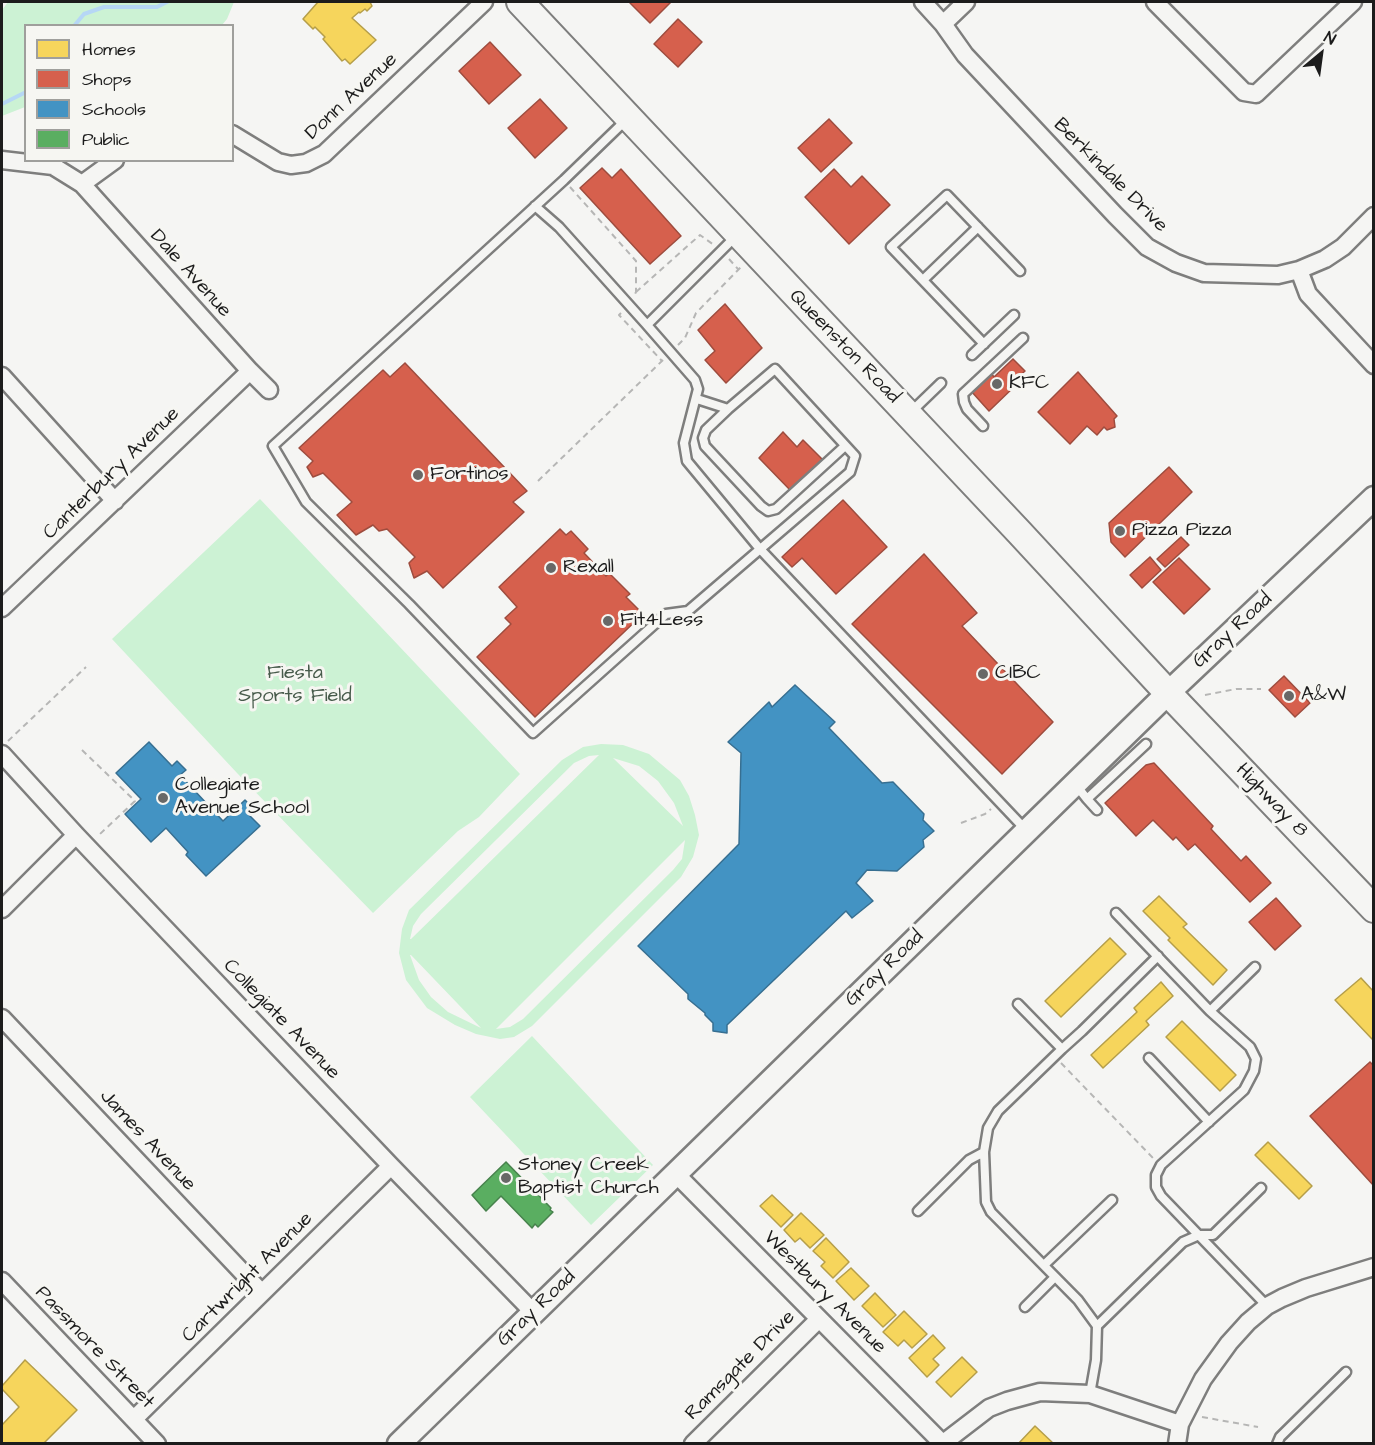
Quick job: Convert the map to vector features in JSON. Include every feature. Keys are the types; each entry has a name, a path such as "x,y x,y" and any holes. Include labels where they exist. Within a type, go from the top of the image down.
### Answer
{"main road":[{"name":"Queenston Road","path":"520,2 629,117 730,243 908,415 1168,693"},
{"name":"Gray Road","path":"399,1443 1027,831 1081,792 1168,693 1374,498"},
{"name":"Highway 8","path":"1168,693 1374,909"}],"street":[{"name":"Donn Avenue","path":"234,135 278,162 291,165 306,163 324,154 484,2"},
{"name":"Berkindale Drive","path":"923,2 943,24 965,55 1147,247 1176,263 1204,273 1278,275 1299,270 1325,259 1343,247 1374,216"},
{"path":"943,24 966,2"},
{"path":"1155,2 1244,92 1256,94 1353,2"},
{"path":"2,160 53,166 82,184 112,162"},
{"name":"Dale Avenue","path":"82,184 269,390"},
{"path":"1299,270 1308,294 1374,365"},
{"name":"Canterbury Avenue","path":"2,608 250,371"},
{"path":"2,376 115,501"},
{"name":"Collegiate Avenue","path":"2,754 76,835 391,1166 534,1313"},
{"path":"2,909 76,835"},
{"name":"James Avenue","path":"2,1018 262,1293"},
{"name":"Cartwright Avenue","path":"134,1419 391,1166"},
{"name":"Westbury Avenue","path":"675,1173 942,1443"},
{"path":"1176,1443 1183,1418 1203,1379 1229,1343 1248,1322 1267,1306 1306,1288 1374,1267"},
{"name":"Passmore Street","path":"2,1281 157,1443"},
{"name":"Ramsgate Drive","path":"693,1443 819,1319"},
{"path":"942,1443 989,1408 1040,1392 1090,1394 1183,1418"}],"lane":[{"path":"629,117 399,333 273,446 306,502 409,604 533,733 666,614 688,612 850,472 855,456 775,369 728,408 706,430 703,438 705,446 768,511 776,509 845,446"},
{"path":"984,344 891,247 947,195 1020,271"},
{"path":"535,206 559,227 695,380 698,389 697,399 684,443 687,461 760,549 1027,831"},
{"path":"923,280 978,226"},
{"path":"647,324 730,243"},
{"path":"972,355 1014,315"},
{"path":"984,426 968,409 963,394 1023,338"},
{"path":"908,415 941,383"},
{"path":"697,399 728,408"},
{"path":"1097,810 1081,792 1146,744"},
{"path":"1116,913 1210,1011 1250,1047 1256,1059 1254,1071 1244,1090 1161,1165 1156,1175 1156,1187 1161,1196 1267,1306"},
{"path":"1090,1394 1096,1360 1097,1326 1078,1300 991,1212 986,1202 984,1152 988,1128 998,1112 1158,956"},
{"path":"1210,1011 1255,967"},
{"path":"1018,1004 1062,1049"},
{"path":"1149,1058 1209,1122"},
{"path":"918,1211 969,1160 984,1152"},
{"path":"1097,1326 1183,1242 1199,1235 1213,1235 1261,1188"},
{"path":"1044,1265 1112,1200"},
{"path":"1025,1307 1055,1277"},
{"path":"1277,1443 1280,1437 1346,1372"}],"path":[{"path":"564,180 636,261 636,292"},
{"path":"538,481 662,361 685,338 696,313 747,261 730,243 700,235 636,292 619,315 662,361"},
{"path":"2,748 86,667"},
{"path":"1205,695 1236,689 1261,689"},
{"path":"82,750 135,801 100,834"},
{"path":"961,823 985,814 999,801"},
{"path":"1055,1057 1161,1165"},
{"path":"1183,1418 1204,1417 1258,1426"}],"green space":[{"path":"8,2 234,2 223,24 24,24 24,107 2,116 2,10"},
{"name":"Fiesta Sports Field","path":"260,499 520,774 479,817 458,831 373,913 237,773 112,639"},
{"path":"601,744 623,745 649,754 680,780 689,796 699,835 693,857 681,877 532,1026 514,1037 500,1039 476,1034 455,1025 427,1008 406,980 399,953 402,929 409,910 562,760 583,747","holes":["599,755 410,939 413,926 421,914 574,763 589,756","613,758 639,766 658,781 674,803 683,826","685,840 682,859 673,870 523,1019 510,1027 496,1029","410,955 481,1028 448,1012 431,997 419,980"]},
{"path":"532,1036 653,1165 591,1225 470,1097"}],"building: Homes":[{"path":"318,2 370,2 372,6 367,11 365,9 352,18 376,40 350,64 345,59 342,61 323,39 325,37 303,19"},
{"path":"1159,896 1187,924 1183,927 1227,970 1213,985 1143,911"},
{"path":"1110,938 1126,954 1061,1017 1045,1001"},
{"path":"1361,978 1374,992 1374,1037 1372,1039 1335,1000"},
{"path":"1161,982 1173,996 1146,1021 1149,1025 1103,1068 1091,1055 1137,1012 1134,1008"},
{"path":"1182,1021 1236,1075 1220,1091 1166,1037"},
{"path":"1268,1142 1312,1186 1299,1199 1255,1155"},
{"path":"772,1195 793,1215 781,1227 760,1206"},
{"path":"801,1213 824,1235 810,1248 800,1238 795,1242 784,1230"},
{"path":"826,1238 849,1262 833,1278 821,1266 825,1262 813,1251"},
{"path":"851,1268 869,1286 854,1300 836,1281"},
{"path":"875,1293 896,1315 883,1327 862,1306"},
{"path":"904,1311 927,1334 912,1348 904,1340 898,1346 883,1332"},
{"path":"933,1335 945,1348 933,1359 939,1365 927,1377 909,1358"},
{"path":"962,1357 977,1372 951,1397 936,1382"},
{"path":"25,1360 77,1410 43,1444 2,1444 2,1425 19,1407 2,1389 2,1386"},
{"path":"1035,1426 1054,1444 1018,1444"}],"building: Shops":[{"path":"671,2 650,23 630,3"},
{"path":"678,19 702,42 678,67 654,44"},
{"path":"490,42 521,75 489,104 459,71"},
{"path":"540,99 567,128 535,158 508,128"},
{"path":"829,119 852,143 821,172 798,148"},
{"path":"602,168 612,178 621,169 681,236 650,264 580,188"},
{"path":"834,169 851,187 862,176 890,205 849,244 805,197"},
{"path":"725,304 762,348 726,383 705,360 715,351 698,330"},
{"name":"KFC","path":"1013,359 1025,371 1013,382 1016,385 989,411 971,391 991,373 994,377"},
{"name":"Fortinos","path":"405,363 527,491 513,502 524,512 443,588 427,571 414,578 409,563 415,557 387,529 379,531 373,525 356,535 337,515 352,502 323,473 313,477 307,467 313,461 299,448 383,370 390,377"},
{"path":"1078,372 1117,416 1114,419 1115,427 1107,430 1104,427 1097,435 1087,426 1070,444 1038,412"},
{"path":"783,432 797,447 803,440 824,461 791,491 759,458"},
{"path":"1169,467 1192,492 1125,557 1111,542 1109,523"},
{"path":"843,500 887,547 836,594 802,558 792,567 782,557"},
{"path":"560,529 566,535 571,531 588,549 584,553 606,576 609,573 630,594 626,597 643,614 535,717 477,657 511,624 505,618 517,607 499,587"},
{"path":"1181,537 1189,545 1165,567 1157,559"},
{"path":"924,554 977,613 962,626 1053,722 1002,774 852,624"},
{"path":"1150,557 1161,570 1142,588 1130,575"},
{"path":"1179,558 1210,589 1184,614 1153,582"},
{"name":"A&W","path":"1284,676 1310,703 1295,717 1269,690"},
{"path":"1154,763 1213,826 1211,829 1241,861 1246,856 1271,883 1250,902 1195,844 1188,850 1176,837 1173,840 1153,820 1136,836 1105,803 1146,765"},
{"path":"1276,898 1301,926 1275,950 1249,922"},
{"path":"1370,1062 1374,1066 1374,1186 1310,1116"}],"building: Schools":[{"path":"795,685 835,722 829,728 882,783 893,782 924,814 923,820 934,831 923,840 924,847 897,871 867,870 856,883 873,901 852,918 846,911 727,1025 727,1033 713,1031 713,1023 705,1013 688,999 688,994 638,946 739,844 741,753 728,742 769,702 772,707"},
{"path":"149,742 172,766 177,761 186,770 180,775 223,821 245,800 254,809 248,814 260,826 206,876 186,855 188,852 166,828 151,842 125,814 141,799 116,773"}],"building: Public":[{"name":"Stoney Creek Baptist Church","path":"506,1162 553,1212 538,1227 535,1224 532,1228 501,1196 486,1211 472,1195"}],"waterway":[{"path":"76,24 84,14 104,7 157,7 167,2"},
{"path":"2,104 24,93"}],"place":[{"name":"KFC","path":"997,384"},
{"name":"Fortinos","path":"418,475"},
{"name":"Pizza Pizza","path":"1120,531"},
{"name":"Rexall","path":"551,568"},
{"name":"Fit4Less","path":"608,621"},
{"name":"CIBC","path":"983,674"},
{"name":"A&W","path":"1289,696"},
{"name":"Collegiate Avenue School","path":"163,798"},
{"name":"Stoney Creek Baptist Church","path":"506,1178"}]}
